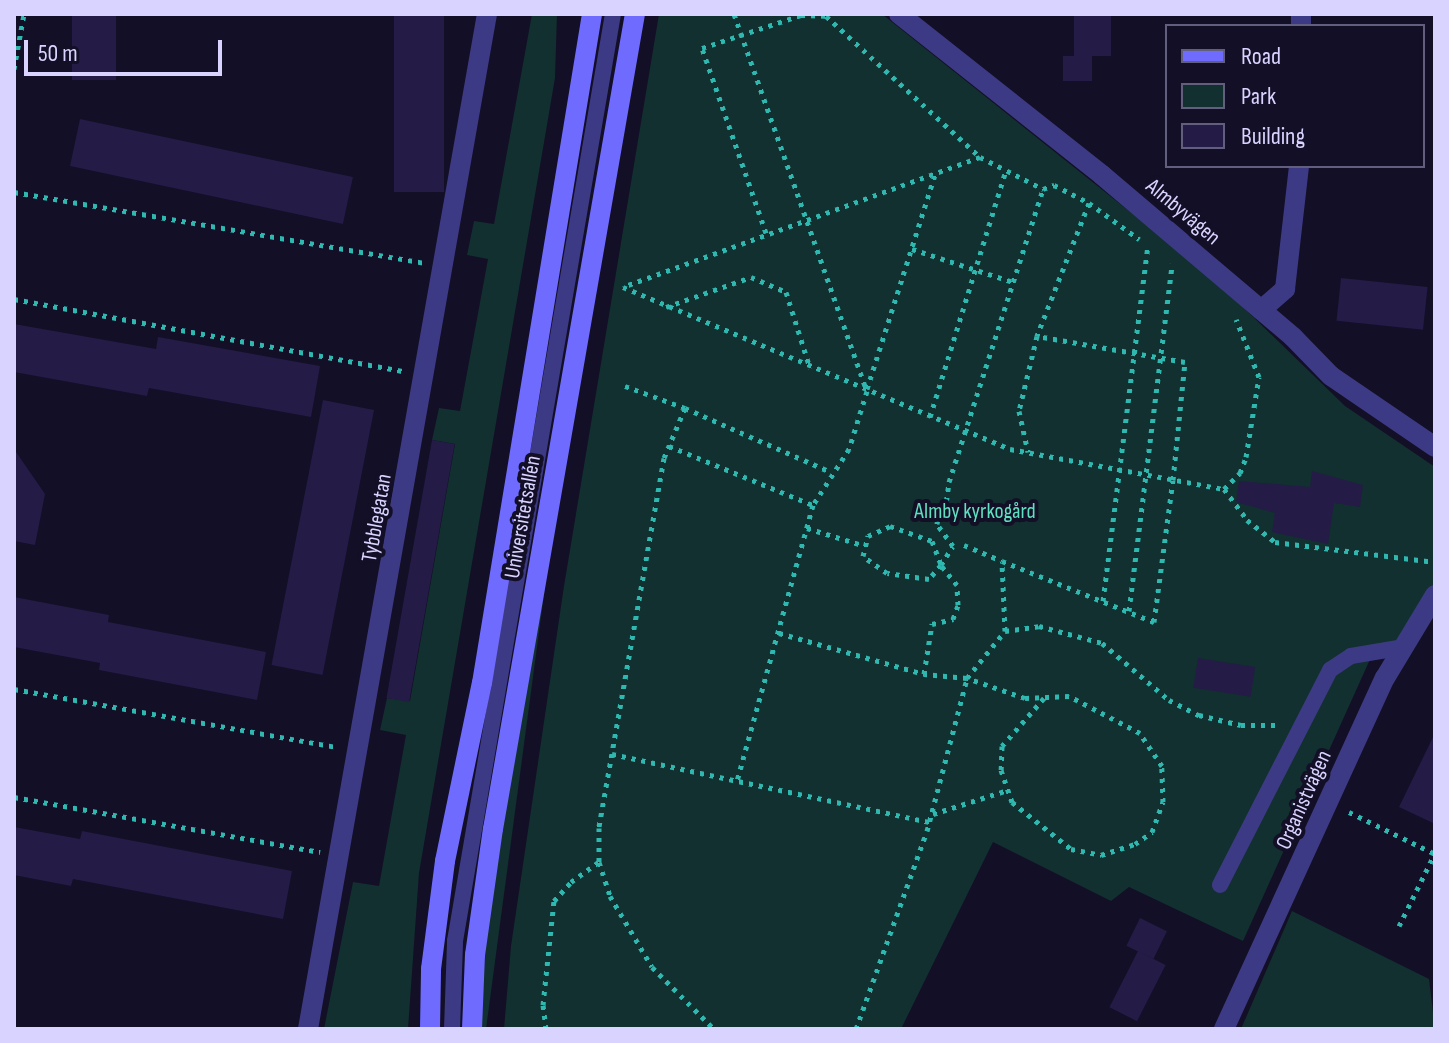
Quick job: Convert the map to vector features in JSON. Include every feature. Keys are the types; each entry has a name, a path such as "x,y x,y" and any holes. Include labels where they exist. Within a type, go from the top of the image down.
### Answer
{"main road":[{"name":"Universitetsallén","path":"430,1029 431,969 445,861 482,683 592,14"},
{"name":"Universitetsallén","path":"472,1029 475,955 488,860 635,14"}],"street":[{"name":"Tybblegatan","path":"308,1029 427,376 487,14"},
{"name":"Almbyvägen","path":"899,14 1102,175 1261,310 1331,376 1435,447"},
{"path":"1261,310 1285,289 1299,168"},
{"name":"Organistvägen","path":"1224,1029 1404,647 1435,595"}],"lane":[{"path":"452,1029 455,941 613,14"},
{"path":"1220,885 1301,721 1330,670 1351,656 1404,647"}],"path":[{"path":"14,69 24,14"},
{"path":"734,14 867,391"},
{"path":"766,233 702,48 801,15 826,16 980,157 1043,189 1054,185 1089,203 1183,272"},
{"path":"980,157 623,287 965,431 1028,452 1224,489 1247,520 1275,542 1435,562"},
{"path":"930,417 1006,170"},
{"path":"737,781 813,505 831,472 849,449 936,173"},
{"path":"1028,452 1019,411 1037,336 1102,175"},
{"path":"807,528 862,545 871,566 887,573 929,579 941,565 953,546 937,524 938,517 948,502 965,431 1043,189"},
{"path":"14,192 445,267"},
{"path":"1103,601 1117,469 1148,246"},
{"path":"912,249 1013,282"},
{"path":"1129,611 1172,264"},
{"path":"665,307 751,277 786,292 810,368"},
{"path":"14,299 427,376"},
{"path":"1224,489 1240,473 1246,457 1259,377 1236,318 1225,308"},
{"path":"964,545 1154,622 1185,362 1037,336"},
{"path":"625,386 685,408 831,472"},
{"path":"685,408 669,446 599,828 599,862 610,896 652,967 714,1029"},
{"path":"669,446 813,505"},
{"path":"862,545 878,529 901,526 932,541 941,565 957,585 958,605 953,619 932,624 924,674"},
{"path":"856,1029 930,822 967,678 1005,631 1002,561"},
{"path":"1005,631 1039,626 1102,643 1169,700 1199,715 1256,726 1301,721"},
{"path":"778,633 924,674 967,678 1025,698 1069,696 1140,733 1162,766 1163,802 1152,832 1135,844 1101,855 1071,849 1039,829 1012,802 1002,746 1044,698"},
{"path":"14,689 359,752"},
{"path":"612,754 930,822"},
{"path":"932,814 1008,790"},
{"path":"14,797 340,855"},
{"path":"1330,803 1435,854 1399,926"},
{"path":"546,1029 543,1005 554,901 599,862"}],"green space":[{"path":"532,14 557,14 555,78 419,873 408,1029 324,1029 353,882 379,886 406,735 380,730 387,698 410,701 455,444 432,440 439,408 460,411 488,259 467,255 474,221 494,224"},
{"name":"Almby kyrkogård","path":"659,14 882,14 1213,278 1345,406 1435,467 1435,585 1400,641 1372,655 1243,941 1129,887 1111,901 993,842 901,1029 504,1029 511,946 564,586"},
{"path":"547,572 486,1029 475,1029 482,946"},
{"path":"1292,911 1429,979 1435,1029 1241,1029"}],"building":[{"path":"72,14 116,14 116,80 72,80"},
{"path":"394,14 444,14 444,192 394,192"},
{"path":"1074,14 1111,14 1111,56 1092,56 1092,81 1063,81 1063,56 1074,56"},
{"path":"80,119 353,177 343,224 70,166"},
{"path":"1341,278 1428,287 1423,330 1337,321"},
{"path":"14,324 156,349 158,337 320,366 311,417 149,388 147,396 14,372"},
{"path":"323,400 374,410 323,675 271,665"},
{"path":"432,440 455,444 409,702 387,698"},
{"path":"14,449 45,494 35,545 14,541"},
{"path":"1312,471 1363,485 1360,507 1334,503 1328,544 1272,532 1275,513 1236,502 1239,481 1310,487"},
{"path":"14,597 109,615 108,622 266,652 257,700 99,670 100,663 14,647"},
{"path":"1198,658 1255,667 1251,697 1193,688"},
{"path":"1435,733 1435,824 1399,807"},
{"path":"14,827 80,839 82,831 292,871 283,919 73,879 71,886 14,875"},
{"path":"1140,918 1167,931 1153,959 1126,946"},
{"path":"1138,951 1166,965 1137,1021 1109,1007"}]}
